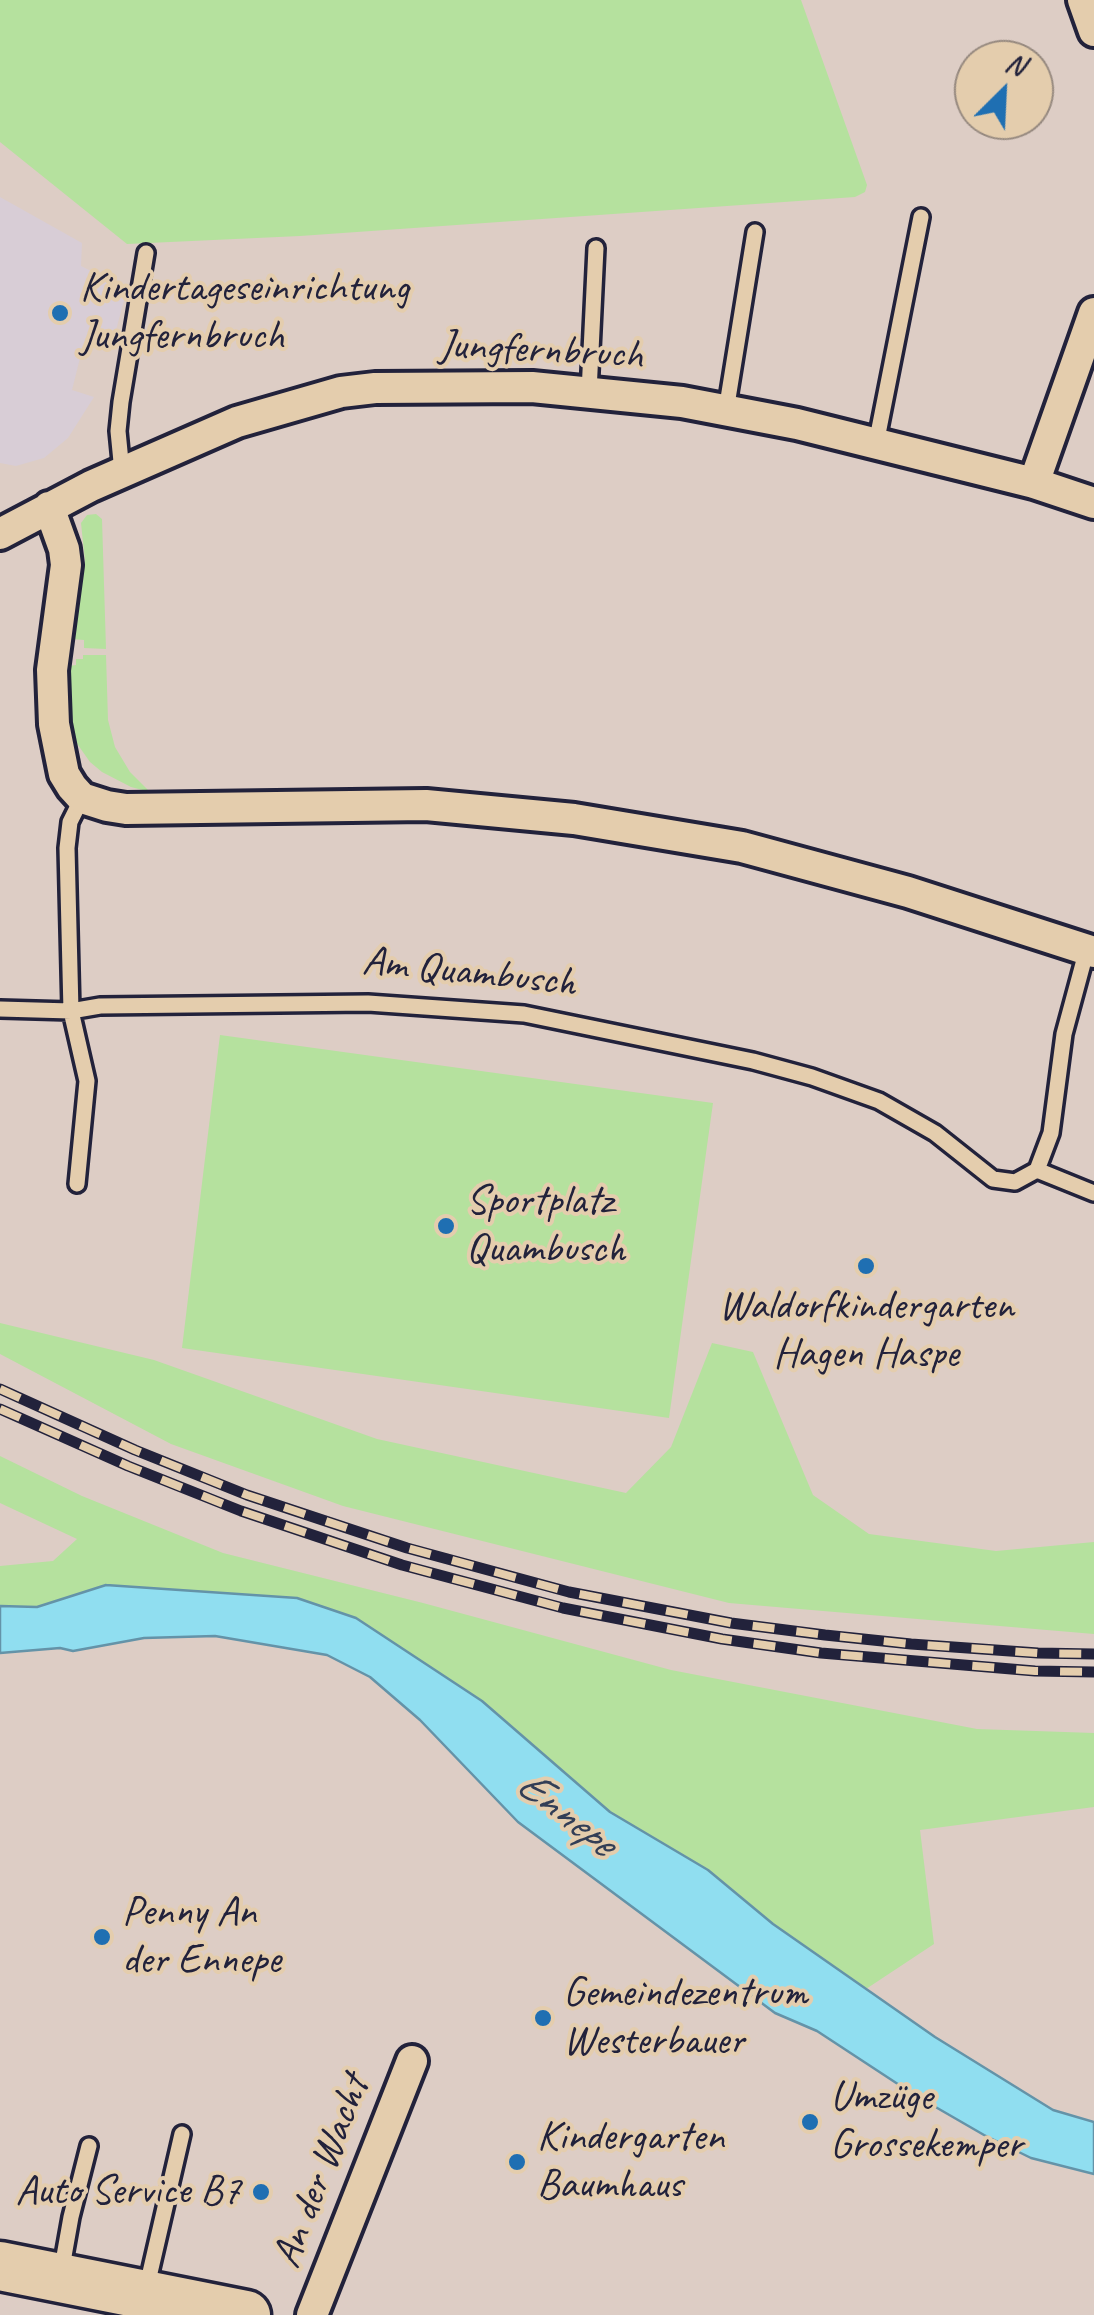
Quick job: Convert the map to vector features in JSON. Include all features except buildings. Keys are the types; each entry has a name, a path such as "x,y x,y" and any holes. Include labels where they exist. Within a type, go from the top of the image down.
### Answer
{"main road":[{"path":"0,2266 246,2315"}],"street":[{"path":"1083,0 1094,31"},
{"path":"1034,482 1094,314"},
{"name":"Jungfernbruch","path":"0,534 122,472 236,422 341,392 375,388 532,387 682,402 797,424 1034,482 1094,503"},
{"path":"49,507 66,565 52,670 54,724 64,774 82,798 126,809 426,805 574,819 742,847 1092,943"},
{"name":"An der Wacht","path":"312,2315 412,2061"}],"lane":[{"path":"876,444 922,217"},
{"path":"726,411 755,232"},
{"path":"588,392 596,248"},
{"path":"122,472 118,430 121,402 146,253"},
{"path":"77,1184 87,1082 71,1010 67,848 70,822 82,798"},
{"path":"1092,943 1064,1034 1051,1133 1037,1170 1094,1194"},
{"name":"Am Quambusch","path":"0,1010 368,1002 524,1014 754,1060 812,1077 879,1101 935,1133 993,1179 1015,1182 1037,1170"},
{"path":"146,2294 182,2134"},
{"path":"61,2277 89,2146"}],"shaded area":[{"name":"Kindertageseinrichtung Jungfernbruch","path":"0,197 82,243 81,266 127,289 112,345 85,338 72,390 94,397 68,438 44,458 16,466 0,463"}],"green space":[{"path":"0,0 801,0 867,185 865,192 855,197 300,236 127,244 0,142"},
{"path":"96,514 102,519 106,649 84,648 84,640 71,639 85,561 81,523 87,515"},
{"path":"83,655 106,655 108,720 115,747 130,772 150,792 102,772 78,745 69,706 69,666 76,665 76,659 83,659"},
{"name":"Sportplatz Quambusch","path":"220,1035 713,1103 669,1418 182,1348"},
{"path":"0,1323 154,1360 377,1439 626,1493 671,1447 712,1343 753,1352 813,1495 869,1534 996,1551 1094,1542 1094,1634 729,1603 343,1506 171,1444 0,1354"},
{"path":"0,1456 82,1496 223,1553 671,1670 977,1729 1094,1733 1094,1807 920,1830 934,1944 866,1989 773,1924 708,1870 610,1812 482,1701 106,1585 37,1607 0,1606 0,1566 53,1561 77,1539 0,1503"}],"water":[{"name":"Ennepe","path":"106,1585 297,1598 356,1618 482,1701 610,1812 708,1870 773,1924 935,2037 1053,2110 1094,2122 1094,2174 1031,2158 984,2135 817,2031 775,2013 518,1822 420,1720 370,1677 327,1655 215,1636 144,1638 73,1651 60,1648 0,1653 0,1606 37,1607"}],"railway":[{"path":"0,1389 247,1495 407,1548 569,1592 731,1623 825,1635 1094,1654"},
{"path":"0,1409 241,1511 402,1565 563,1608 722,1639 821,1653 1035,1671 1094,1672"}],"place":[{"name":"Kindertageseinrichtung Jungfernbruch","path":"60,313"},
{"name":"Sportplatz Quambusch","path":"446,1226"},
{"name":"Waldorfkindergarten Hagen Haspe","path":"866,1266"},
{"name":"Penny An der Ennepe","path":"102,1937"},
{"name":"Gemeindezentrum Westerbauer","path":"543,2018"},
{"name":"Umzüge Grossekemper","path":"810,2122"},
{"name":"Kindergarten Baumhaus","path":"517,2162"},
{"name":"Auto Service B7","path":"261,2192"}]}
